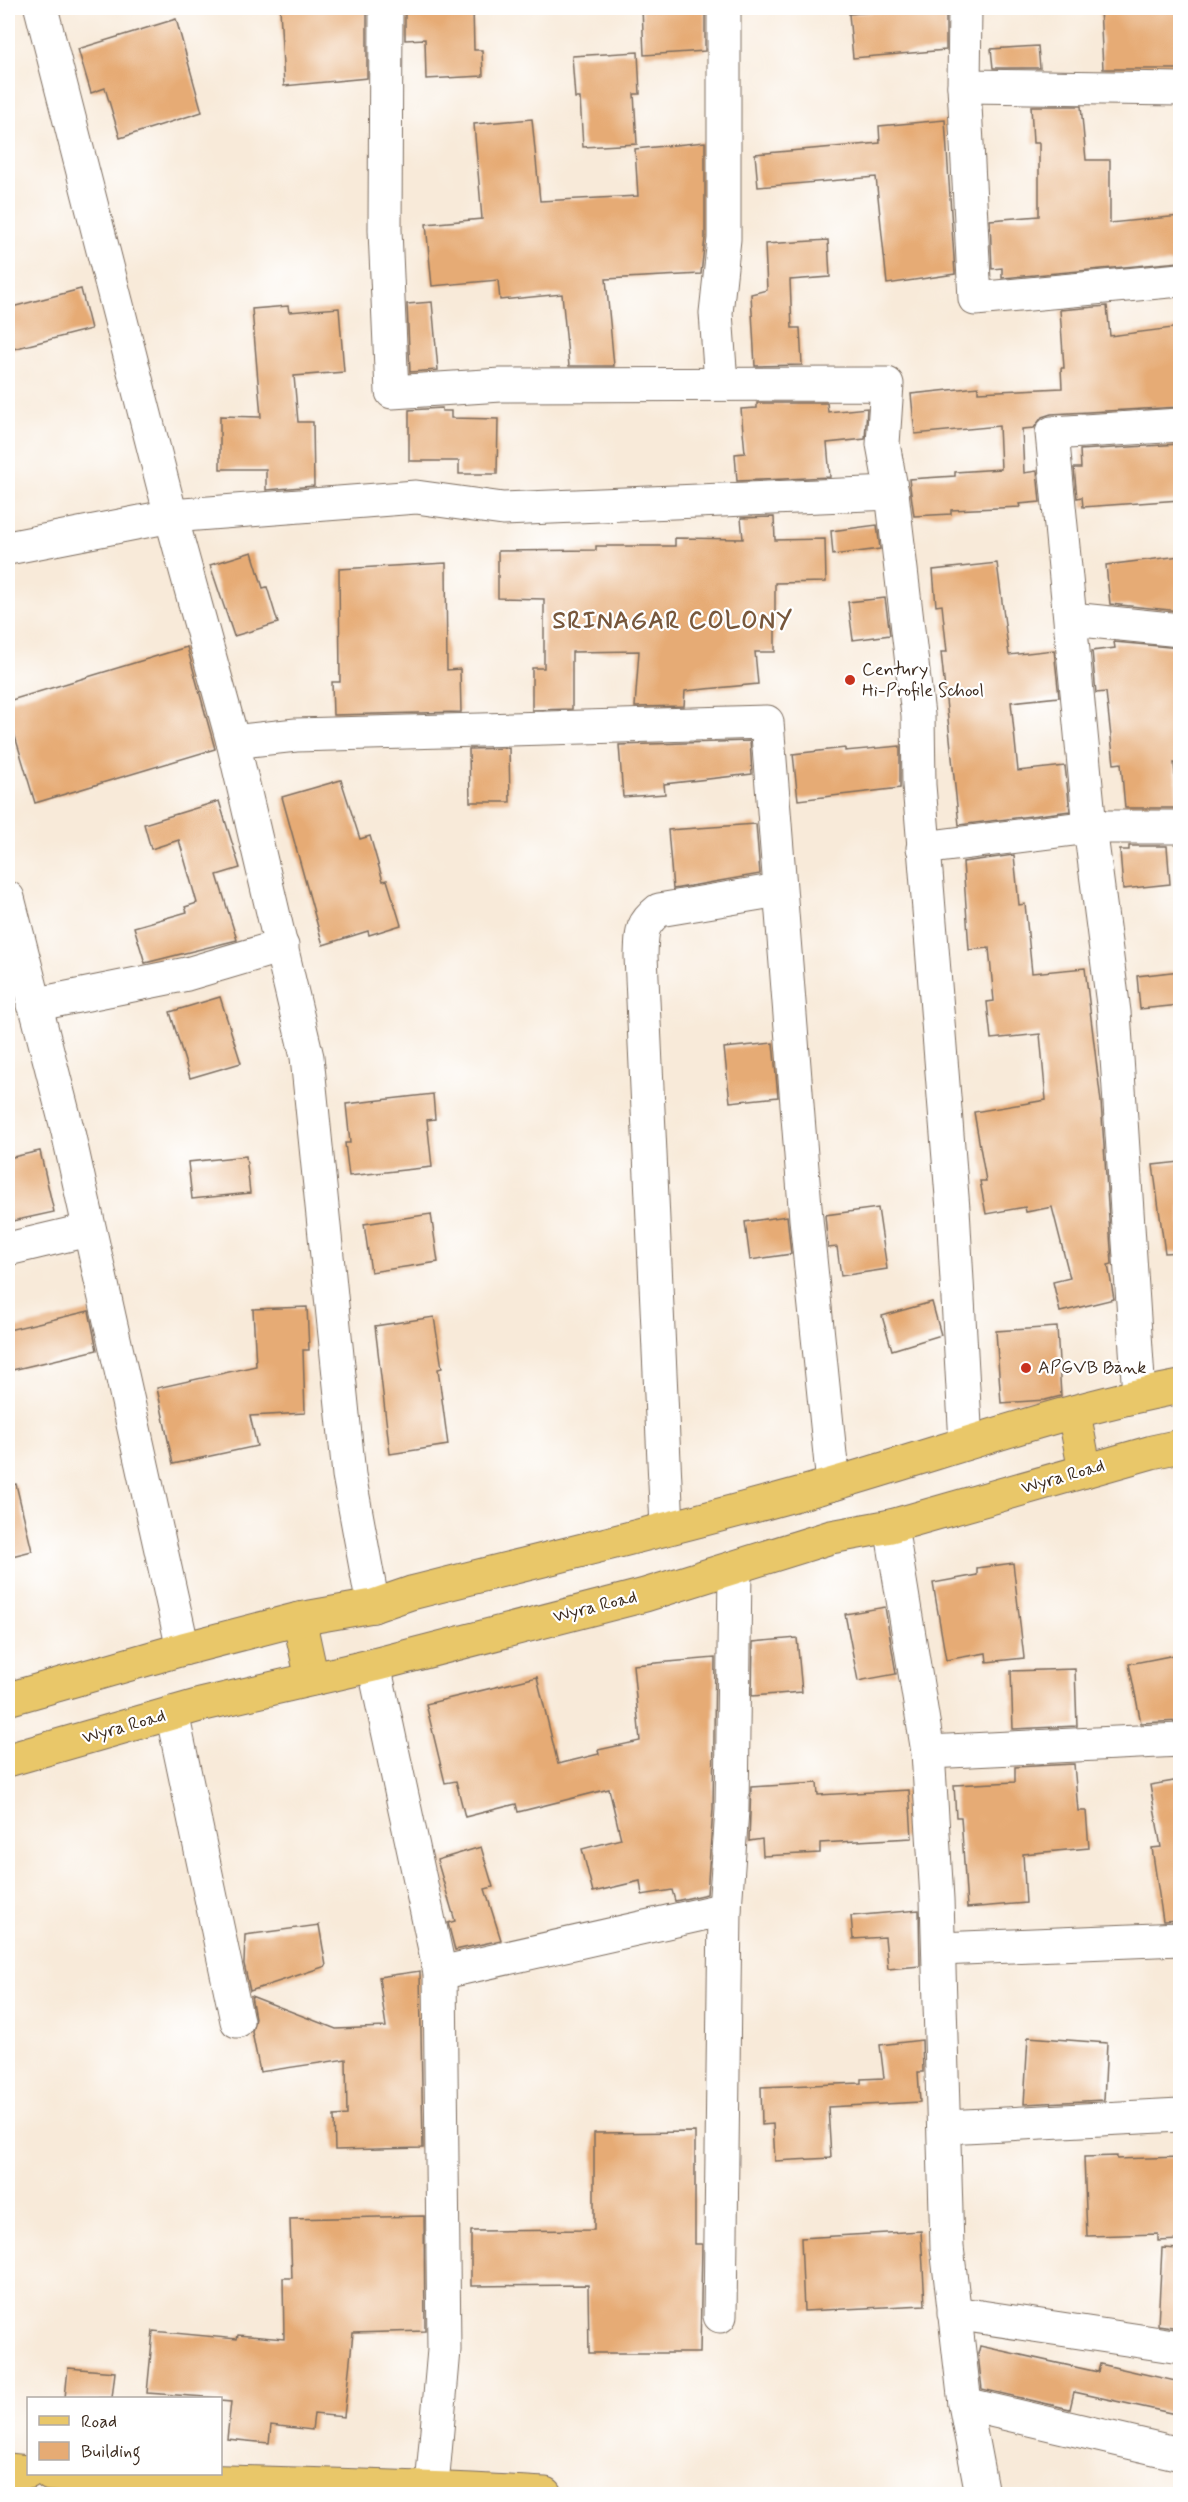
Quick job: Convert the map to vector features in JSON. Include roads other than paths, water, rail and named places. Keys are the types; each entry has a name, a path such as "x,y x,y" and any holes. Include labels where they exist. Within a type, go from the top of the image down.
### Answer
{"main road":[{"path":"8,1699 183,1649 299,1619 373,1606 411,1593 730,1513 966,1443 1139,1395 1180,1387"},
{"path":"1074,1413 1085,1471"},
{"name":"Wyra Road","path":"8,1760 172,1713 374,1665 735,1569 831,1537 891,1526 1180,1446"},
{"path":"299,1619 312,1679"},
{"path":"8,2470 27,2472"},
{"path":"69,2475 263,2485 432,2487 545,2494"}],"street":[{"path":"41,8 171,516 233,742 307,1057 349,1475 373,1606"},
{"path":"386,8 385,230 392,392 501,386 721,383 887,384 883,444 892,492 918,715 918,785 953,1209 966,1443"},
{"path":"721,383 716,313 724,239 724,8"},
{"path":"965,8 964,86 975,299 1180,280"},
{"path":"964,86 1180,89"},
{"path":"1139,1395 1114,1012 1090,827 1052,433 1180,425"},
{"path":"8,548 171,516 416,497 503,509 892,492"},
{"path":"1071,620 1180,630"},
{"path":"233,742 296,735 767,722 778,890 806,1220 833,1484"},
{"path":"923,848 1090,827 1180,827"},
{"path":"667,1527 641,956 642,930 645,920 659,910 778,890"},
{"path":"8,898 33,1005 68,1132 183,1649"},
{"path":"33,1005 187,974 282,946"},
{"path":"8,1249 88,1230"},
{"path":"891,1526 928,1752 939,1949 947,2247 965,2404 982,2494"},
{"path":"720,2316 725,1909 732,1810 735,1569"},
{"path":"374,1665 440,1974 444,2350 432,2487"},
{"path":"172,1713 237,2021"},
{"path":"928,1752 1180,1740"},
{"path":"440,1974 725,1909"},
{"path":"939,1949 1180,1939"},
{"path":"945,2127 1180,2115"},
{"path":"954,2313 1180,2347"},
{"path":"965,2404 1180,2454"},
{"path":"227,2494 263,2485"}],"place":[{"name":"Century Hi-Profile School","path":"850,680"},
{"name":"APGVB Bank","path":"1026,1368"}],"district":[{"name":"SRINAGAR COLONY","path":"673,621"}]}
